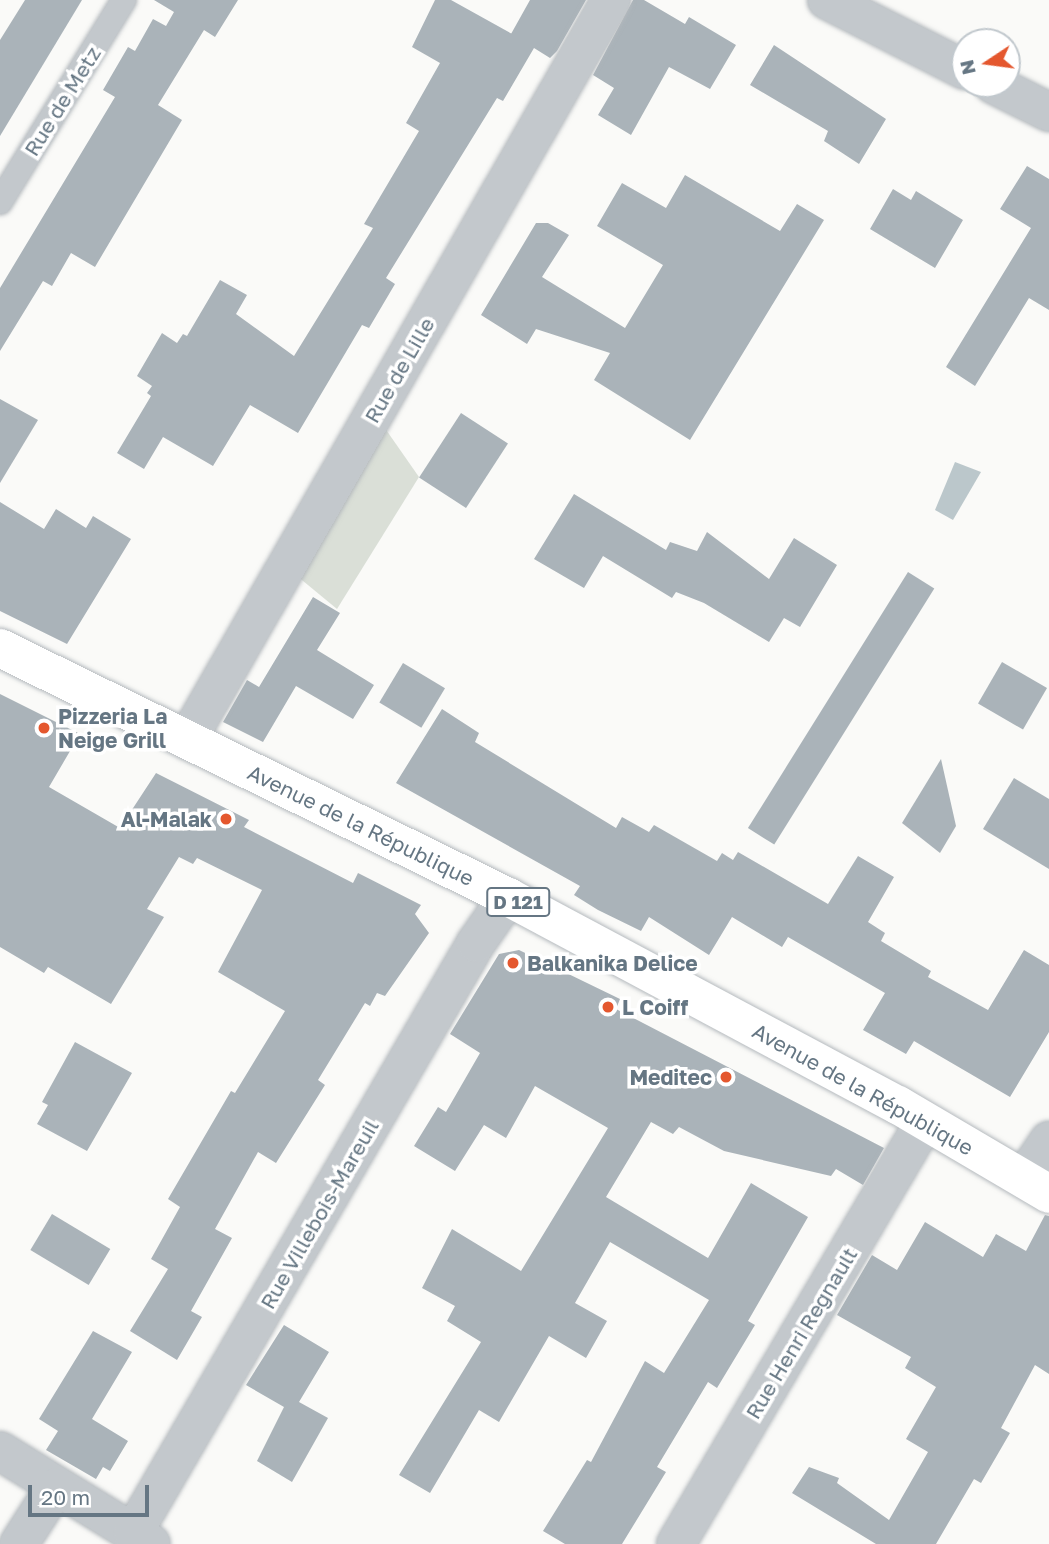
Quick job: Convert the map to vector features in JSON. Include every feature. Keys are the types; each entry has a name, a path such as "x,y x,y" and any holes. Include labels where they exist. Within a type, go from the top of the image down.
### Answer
{"main road":[{"name":"Avenue de la République","path":"0,648 508,897 925,1122 1037,1186"}],"street":[{"name":"Rue de Lille","path":"187,740 611,0"},
{"path":"848,5 951,61"},
{"path":"1021,98 1049,112"},
{"name":"Rue Villebois-Mareuil","path":"142,1539 476,943 508,897"},
{"name":"Rue Henri Regnault","path":"676,1544 925,1122"},
{"path":"1037,1186 1049,1141"},
{"path":"0,1451 55,1488 142,1539"},
{"path":"19,1544 55,1488"}],"lane":[{"name":"Rue de Metz","path":"0,202 124,0"}],"shaded area":[{"path":"382,424 419,477 337,609 291,571"},
{"path":"955,462 981,472 953,520 935,510"}],"building":[{"path":"25,0 82,0 0,136 0,40"},
{"path":"154,0 238,0 215,37 204,30 158,105 182,120 95,267 71,253 52,286 43,281 0,351 0,288 115,97 103,90 128,47 135,51 153,19 166,26 174,12"},
{"path":"435,0 451,0 511,33 530,0 586,0 557,51 550,58 534,48 503,101 497,98 386,278 395,284 369,328 362,325 298,433 250,405 213,466 163,437 144,469 117,453 151,396 147,393 152,386 137,376 162,333 177,343 183,334 187,336 220,280 247,295 236,314 294,356 373,228 364,224 419,131 406,123 440,63 412,47"},
{"path":"633,0 644,0 685,24 689,17 736,45 710,89 669,67 631,135 598,115 614,88 593,75"},
{"path":"774,45 886,119 859,164 824,141 828,131 750,85"},
{"path":"1027,166 1049,179 1049,310 1029,298 975,386 946,367 1031,228 1000,209"},
{"path":"685,175 780,231 797,204 824,220 690,440 594,380 610,353 536,329 527,344 481,315 536,223 548,223 569,235 542,277 625,328 663,265 597,226 622,183 666,208"},
{"path":"893,189 911,200 916,191 963,220 935,268 870,229"},
{"path":"0,399 38,420 0,483"},
{"path":"461,413 508,443 466,508 419,478"},
{"path":"574,494 666,550 670,542 697,551 707,532 769,579 794,538 837,565 800,627 784,618 769,642 704,603 676,592 672,598 603,556 584,588 534,559"},
{"path":"0,502 44,529 56,509 86,528 93,516 131,539 67,644 0,611"},
{"path":"908,572 934,588 774,845 748,828"},
{"path":"313,597 340,613 317,650 374,685 353,719 296,686 263,742 223,722 247,680 259,687"},
{"path":"1002,662 1047,688 1023,730 978,704"},
{"path":"403,663 445,688 421,728 379,702"},
{"path":"0,694 80,734 49,787 120,828 156,773 249,820 244,827 353,883 358,873 421,905 415,914 429,933 385,996 377,993 370,1006 365,1003 318,1080 325,1085 276,1163 258,1152 215,1229 232,1238 191,1311 202,1317 177,1360 130,1331 168,1269 151,1259 180,1207 168,1199 231,1091 235,1093 285,1011 218,972 262,890 197,858 193,864 179,857 147,909 164,917 111,1004 48,967 44,973 0,947"},
{"path":"442,709 479,733 475,742 616,828 622,817 649,832 654,825 717,861 722,853 733,860 738,852 828,904 858,856 894,877 868,922 885,933 881,941 931,971 928,977 988,1010 1024,950 1049,965 1049,1032 1010,1097 914,1041 906,1054 863,1030 885,993 788,937 782,947 732,917 709,955 649,917 641,931 574,895 580,886 396,783"},
{"path":"941,759 956,826 940,853 902,823"},
{"path":"1014,778 1049,799 1049,869 983,829"},
{"path":"519,950 620,999 616,1009 884,1148 863,1185 836,1169 831,1176 724,1151 679,1127 673,1134 651,1122 606,1197 708,1258 751,1183 808,1217 748,1321 755,1325 717,1388 708,1382 657,1467 666,1472 622,1544 565,1544 543,1531 587,1460 591,1462 645,1361 664,1373 709,1300 610,1242 575,1303 607,1321 586,1358 549,1336 499,1422 479,1410 430,1493 399,1475 481,1342 447,1321 455,1306 422,1288 452,1229 521,1271 608,1128 535,1086 506,1138 484,1125 455,1171 414,1146 438,1107 446,1112 480,1053 450,1034 499,954"},
{"path":"75,1042 132,1073 87,1151 37,1124 48,1105 42,1102"},
{"path":"52,1214 110,1249 89,1285 30,1250"},
{"path":"1045,1215 1049,1216 1049,1374 1035,1365 1001,1428 1010,1433 981,1483 974,1479 936,1544 876,1544 792,1493 809,1467 839,1478 837,1483 889,1520 928,1452 906,1439 936,1387 905,1368 911,1357 837,1315 872,1255 897,1270 925,1222 983,1257 996,1234 1026,1251"},
{"path":"284,1325 329,1352 299,1402 328,1418 292,1482 257,1461 284,1407 246,1385"},
{"path":"93,1331 132,1352 92,1419 128,1441 110,1471 103,1467 96,1479 46,1450 58,1431 39,1419"}],"place":[{"name":"Pizzeria La Neige Grill","path":"44,728"},
{"name":"Al-Malak","path":"226,819"},
{"name":"Balkanika Delice","path":"513,963"},
{"name":"L Coiff","path":"608,1007"},
{"name":"Meditec","path":"726,1077"}]}
